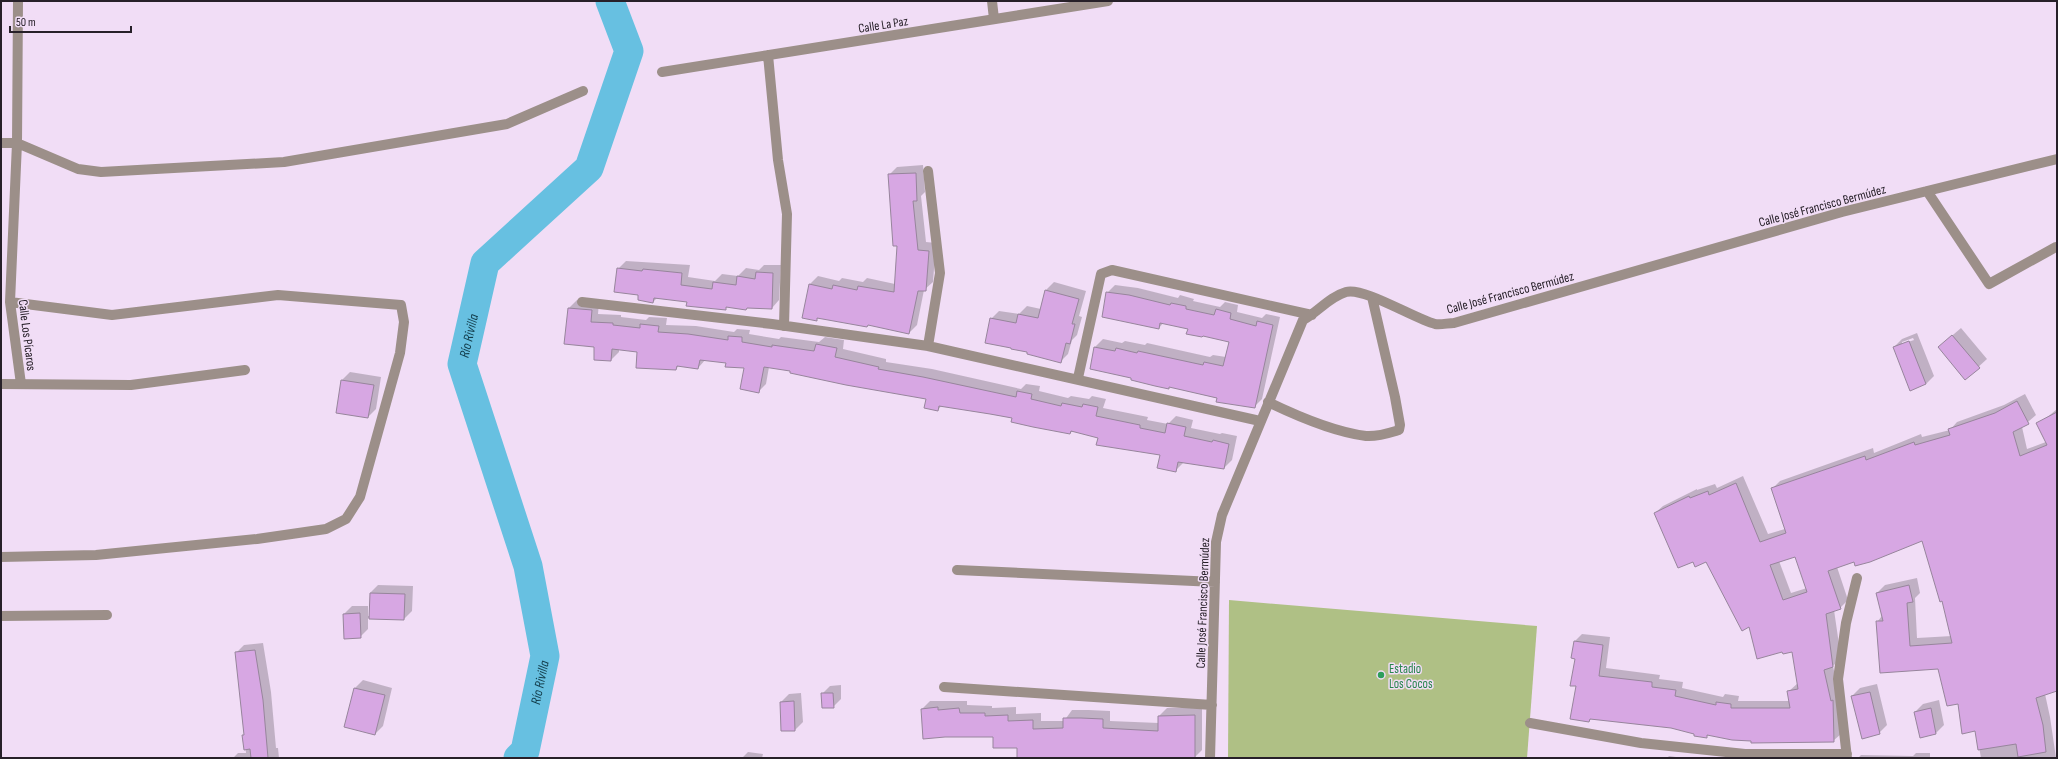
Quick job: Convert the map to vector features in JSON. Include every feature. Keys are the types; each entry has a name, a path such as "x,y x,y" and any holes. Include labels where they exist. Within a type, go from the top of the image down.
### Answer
{"street":[{"name":"Calle Los Pícaros","path":"18,1 18,143 6,255 10,302 21,384"},
{"path":"992,1 994,19"},
{"name":"Calle La Paz","path":"662,72 1108,1"},
{"path":"768,55 778,160 787,214 784,326"},
{"path":"1,143 18,143 78,170 100,172 284,162 507,124 583,91"},
{"name":"Calle José Francisco Bermúdez","path":"1210,758 1216,542 1222,515 1303,320 1312,315 1333,298 1348,291 1372,296 1436,324 1454,323 1842,212 2057,159"},
{"path":"928,171 940,273 928,346"},
{"path":"1927,191 1989,284 2056,248"},
{"path":"1078,378 1101,274 1105,271 1112,270 1312,315"},
{"path":"1,557 96,555 257,539 326,529 346,519 360,497 400,353 404,322 401,305 278,295 112,315 10,302"},
{"path":"1268,402 1310,420 1366,436 1383,435 1399,430 1400,424 1395,397 1372,296"},
{"path":"582,302 784,326 928,346 1078,378 1260,421"},
{"path":"1,384 131,385 245,370"},
{"path":"957,570 1216,582"},
{"path":"1530,723 1641,743 1745,754 1847,756 1838,678 1846,623 1857,578"},
{"path":"1,616 107,615"},
{"path":"944,687 1212,705"}],"green space":[{"name":"Estadio Los Cocos","path":"1229,600 1537,626 1527,758 1228,758"}],"building":[{"path":"916,173 917,201 913,201 918,250 929,251 926,291 918,291 909,334 868,325 867,327 817,318 817,321 802,318 809,284 832,289 833,285 857,290 858,286 894,292 897,246 893,246 888,174"},
{"path":"617,268 682,273 681,285 712,289 713,282 736,285 737,276 755,279 756,272 773,273 772,309 747,308 746,310 726,307 726,310 686,306 687,302 654,298 653,303 638,300 638,295 614,292"},
{"path":"1045,290 1079,299 1072,324 1075,324 1070,344 1066,343 1061,363 1027,354 1027,352 985,343 990,318 1016,323 1018,314 1038,318"},
{"path":"1106,292 1129,295 1170,305 1171,303 1186,306 1186,309 1214,315 1216,309 1231,313 1230,319 1256,326 1257,321 1273,325 1255,408 1216,402 1217,398 1169,387 1169,389 1155,386 1131,380 1131,378 1090,369 1094,347 1115,351 1116,348 1137,353 1138,351 1203,365 1204,362 1223,366 1229,342 1186,334 1188,329 1160,323 1159,329 1102,317"},
{"path":"568,308 592,310 591,322 613,323 613,325 640,328 640,324 659,326 658,332 688,334 728,340 728,336 742,337 742,342 772,347 772,345 814,351 816,344 837,348 835,357 879,367 878,369 1016,397 1017,391 1032,394 1031,399 1061,406 1062,403 1082,407 1083,404 1098,407 1096,416 1140,425 1140,428 1165,433 1167,423 1186,427 1184,436 1229,444 1224,469 1178,462 1176,472 1157,468 1160,455 1096,445 1098,438 1071,431 1070,434 1033,427 1011,422 1012,418 990,414 939,406 938,411 924,408 926,399 846,385 790,373 790,371 764,367 759,393 740,389 744,368 725,367 726,363 700,360 698,369 677,366 676,370 636,368 637,352 612,349 611,361 594,360 594,347 564,344"},
{"path":"1952,335 1980,368 1965,380 1938,347"},
{"path":"1909,341 1926,384 1910,391 1893,347"},
{"path":"341,380 374,385 368,418 336,413"},
{"path":"2017,401 2029,424 2013,432 2020,456 2047,445 2036,423 2057,412 2057,691 2036,698 2043,725 2046,752 2018,757 2016,744 1978,750 1975,731 1962,734 1958,704 1947,706 1938,669 1880,673 1876,621 1883,621 1876,593 1909,585 1913,602 1907,603 1910,646 1952,643 1942,601 1940,602 1922,541 1870,562 1855,566 1854,562 1828,571 1841,609 1826,614 1833,667 1824,670 1831,701 1833,700 1834,742 1751,743 1751,741 1732,740 1707,735 1707,738 1694,736 1694,734 1671,728 1590,719 1589,722 1570,719 1576,686 1570,686 1575,659 1571,658 1574,641 1603,645 1599,676 1652,682 1652,687 1676,690 1675,696 1716,705 1716,702 1731,704 1731,708 1790,708 1787,691 1798,689 1792,652 1783,654 1782,652 1757,659 1749,627 1742,631 1706,562 1695,567 1693,562 1678,568 1654,513 1689,496 1690,498 1708,491 1709,495 1736,483 1760,542 1786,533 1771,488 1865,456 1866,460 1914,442 1915,445 1950,435 1948,429 1995,413","holes":["1795,557 1807,592 1783,600 1770,565"]},
{"path":"370,593 405,594 404,620 369,619"},
{"path":"360,613 361,638 344,639 343,614"},
{"path":"255,650 263,700 268,758 251,758 250,749 244,750 242,735 244,735 235,652"},
{"path":"354,688 385,695 375,735 344,727"},
{"path":"1870,692 1880,734 1862,739 1851,696"},
{"path":"821,693 833,693 834,708 822,708"},
{"path":"794,701 795,731 781,731 780,702"},
{"path":"938,707 938,710 959,708 960,713 985,713 985,716 1008,715 1008,721 1033,720 1033,729 1063,728 1063,718 1081,718 1103,719 1103,728 1158,731 1158,716 1195,715 1195,758 1017,758 1017,748 993,748 993,737 945,737 923,739 921,709"},
{"path":"1931,708 1936,734 1920,738 1914,712"}],"waterway":[{"name":"Río Rivilla","path":"518,758 525,751 545,656 528,566 462,364 485,263 589,168 629,51 610,1"}],"place":[{"name":"Estadio Los Cocos","path":"1381,675"}]}
